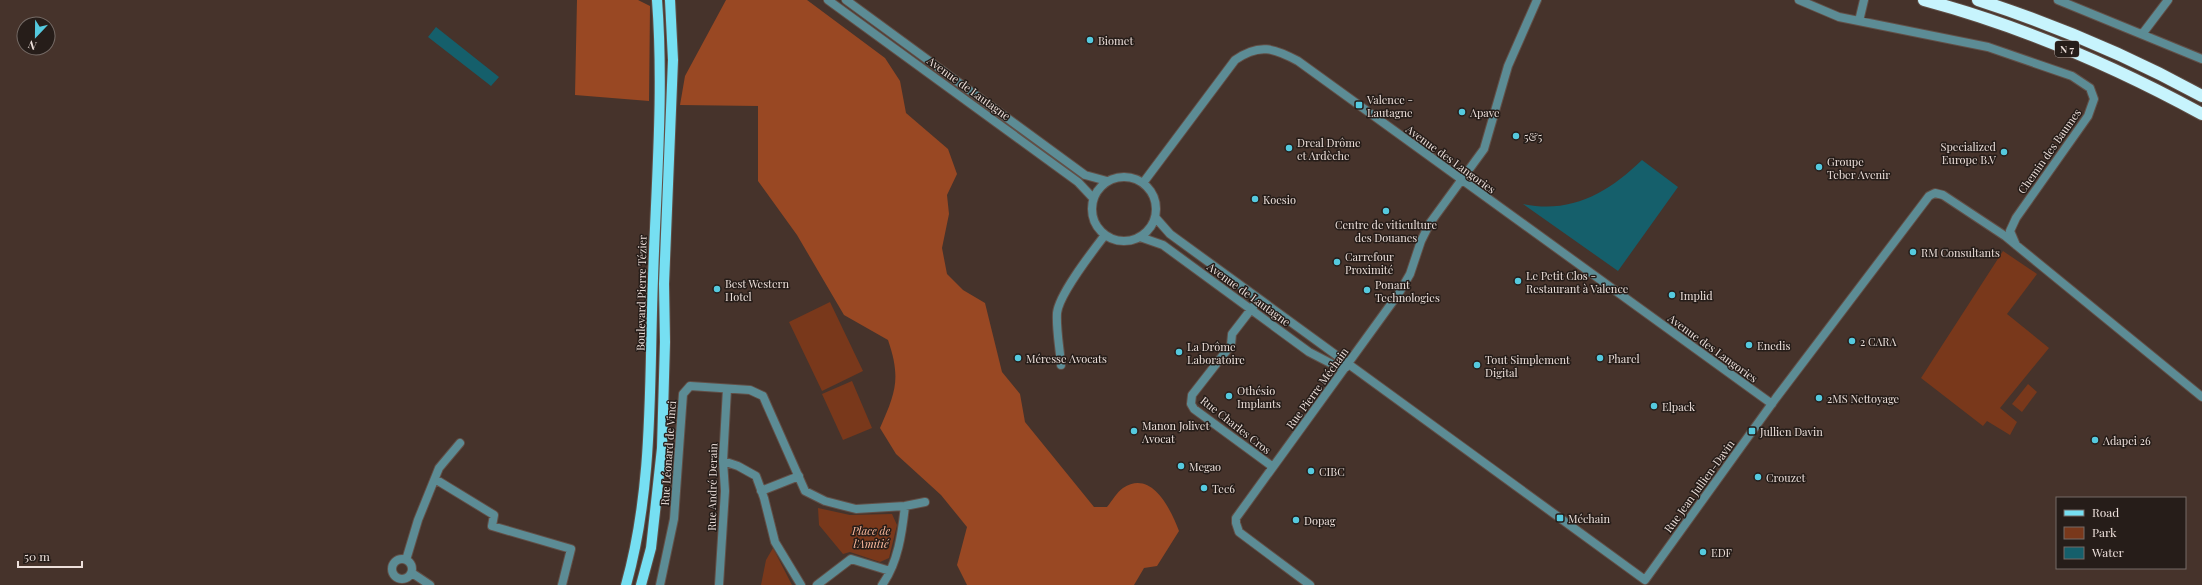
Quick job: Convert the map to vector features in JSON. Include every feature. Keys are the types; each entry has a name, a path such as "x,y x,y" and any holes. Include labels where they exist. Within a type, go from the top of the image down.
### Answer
{"highway":[{"name":"N 7","path":"1924,0 2007,26 2066,48 2127,75 2202,114"},
{"name":"N 7","path":"1978,0 2070,33 2144,66 2202,96"}],"main road":[{"name":"Boulevard Pierre Tézier","path":"626,585 636,544 642,505 647,444 659,94 657,0"},
{"name":"Boulevard Pierre Tézier","path":"641,585 650,548 662,448 665,342 664,284 673,60 671,3"}],"street":[{"name":"Avenue de Lautagne","path":"828,0 1078,182 1093,198"},
{"name":"Avenue de Lautagne","path":"846,0 1085,175 1107,181"},
{"name":"Rue Pierre Méchain","path":"1310,585 1239,532 1236,518 1399,293 1410,274 1421,241 1430,223 1484,149 1508,66 1538,0"},
{"name":"Chemin des Baumes","path":"1799,0 1839,17 1988,47 2072,76 2090,88 2094,99 2088,116 2016,218 2010,231 2016,247"},
{"path":"1859,21 1864,0"},
{"path":"2058,0 2202,58"},
{"path":"2143,33 2168,0"},
{"name":"Avenue des Langories","path":"1143,183 1230,65 1248,51 1265,48 1282,52 1298,61 1772,404"},
{"path":"1125,177 1143,183 1152,194 1156,209 1155,217 1152,225 1140,237 1133,240 1119,241 1105,235 1093,219 1093,198 1101,186 1107,181 1125,177"},
{"name":"Rue Jean Jullien-Davin","path":"1347,365 1643,582 1772,404 1929,196 1935,194 1943,195 2005,236 2016,247"},
{"name":"Avenue de Lautagne","path":"1155,217 1170,234 1347,365"},
{"path":"1061,365 1057,324 1059,305 1067,290 1105,235"},
{"name":"Avenue de Lautagne","path":"1140,237 1163,245 1309,352 1336,366 1347,365"},
{"path":"2016,247 2202,397"},
{"name":"Rue Charles Cros","path":"1259,299 1232,334 1231,344 1192,395 1191,404 1194,409 1273,467"},
{"name":"Rue Léonard de Vinci","path":"660,585 674,519 683,394 690,386 750,390 762,396 805,491 825,501 856,509 905,506 926,502"},
{"name":"Rue André Derain","path":"719,585 725,491 723,461 727,389"},
{"path":"406,560 439,468 460,443"},
{"path":"723,461 738,466 756,476 775,542 801,585"},
{"path":"761,491 798,476"},
{"path":"435,479 494,515 492,526 571,549 562,585"},
{"path":"882,585 897,556 905,506"},
{"path":"818,585 851,559 890,571"},
{"path":"412,573 398,582 393,573 393,566 398,560 406,560 411,565 412,573 430,585"}],"green space":[{"path":"2003,251 2037,274 2007,314 2049,348 2000,408 2017,422 2010,435 1987,421 1983,426 1921,378"},
{"path":"830,302 863,371 822,391 789,322"},
{"path":"852,381 872,428 843,440 822,394"},
{"path":"2028,384 2037,392 2022,412 2012,404"},
{"name":"Place de l'Amitié","path":"818,508 850,515 892,514 897,525 889,558 880,562 850,552 843,554 819,525"},
{"path":"773,548 792,585 761,585 766,560"}],"shaded area":[{"path":"577,0 638,0 650,6 649,101 575,95"},
{"path":"726,0 807,0 885,58 900,81 906,113 948,149 957,174 947,195 949,214 942,248 947,274 963,290 985,303 1002,372 1020,394 1025,422 1094,507 1107,507 1123,488 1133,484 1143,484 1159,494 1171,513 1179,531 1157,566 1144,568 1134,585 967,585 957,565 967,527 941,495 896,454 880,428 890,404 895,385 894,365 888,340 844,315 797,235 758,181 758,106 680,105 685,76"}],"water":[{"path":"436,27 499,77 491,86 428,37"},
{"path":"1642,160 1678,187 1618,271 1523,204 1557,206 1588,198 1616,182"}],"place":[{"name":"Biomet","path":"1090,40"},
{"name":"Valence - Lautagne","path":"1359,105"},
{"name":"Apave","path":"1462,112"},
{"name":"5&5","path":"1516,136"},
{"name":"Dreal Drôme et Ardèche","path":"1289,148"},
{"name":"Specialized Europe B.V","path":"2004,152"},
{"name":"Groupe Teber Avenir","path":"1819,167"},
{"name":"Koesio","path":"1255,199"},
{"name":"Centre de viticulture des Douanes","path":"1386,211"},
{"name":"RM Consultants","path":"1913,252"},
{"name":"Carrefour Proximité","path":"1337,262"},
{"name":"Le Petit Clos - Restaurant à Valence","path":"1518,281"},
{"name":"Best Western Hotel","path":"717,289"},
{"name":"Ponant Technologies","path":"1367,290"},
{"name":"Implid","path":"1672,295"},
{"name":"2 CARA","path":"1852,341"},
{"name":"Enedis","path":"1749,345"},
{"name":"La Drôme Laboratoire","path":"1179,352"},
{"name":"Méresse Avocats","path":"1018,358"},
{"name":"Pharel","path":"1600,358"},
{"name":"Tout Simplement Digital","path":"1477,365"},
{"name":"Othésio Implants","path":"1229,396"},
{"name":"2MS Nettoyage","path":"1819,398"},
{"name":"Elpack","path":"1654,406"},
{"name":"Manon Jolivet Avocat","path":"1134,431"},
{"name":"Jullien Davin","path":"1752,431"},
{"name":"Adapei 26","path":"2095,440"},
{"name":"Megao","path":"1181,466"},
{"name":"CIBC","path":"1311,471"},
{"name":"Crouzet","path":"1758,477"},
{"name":"Tec6","path":"1204,488"},
{"name":"Méchain","path":"1560,518"},
{"name":"Dopag","path":"1296,520"},
{"name":"EDF","path":"1703,552"}]}
